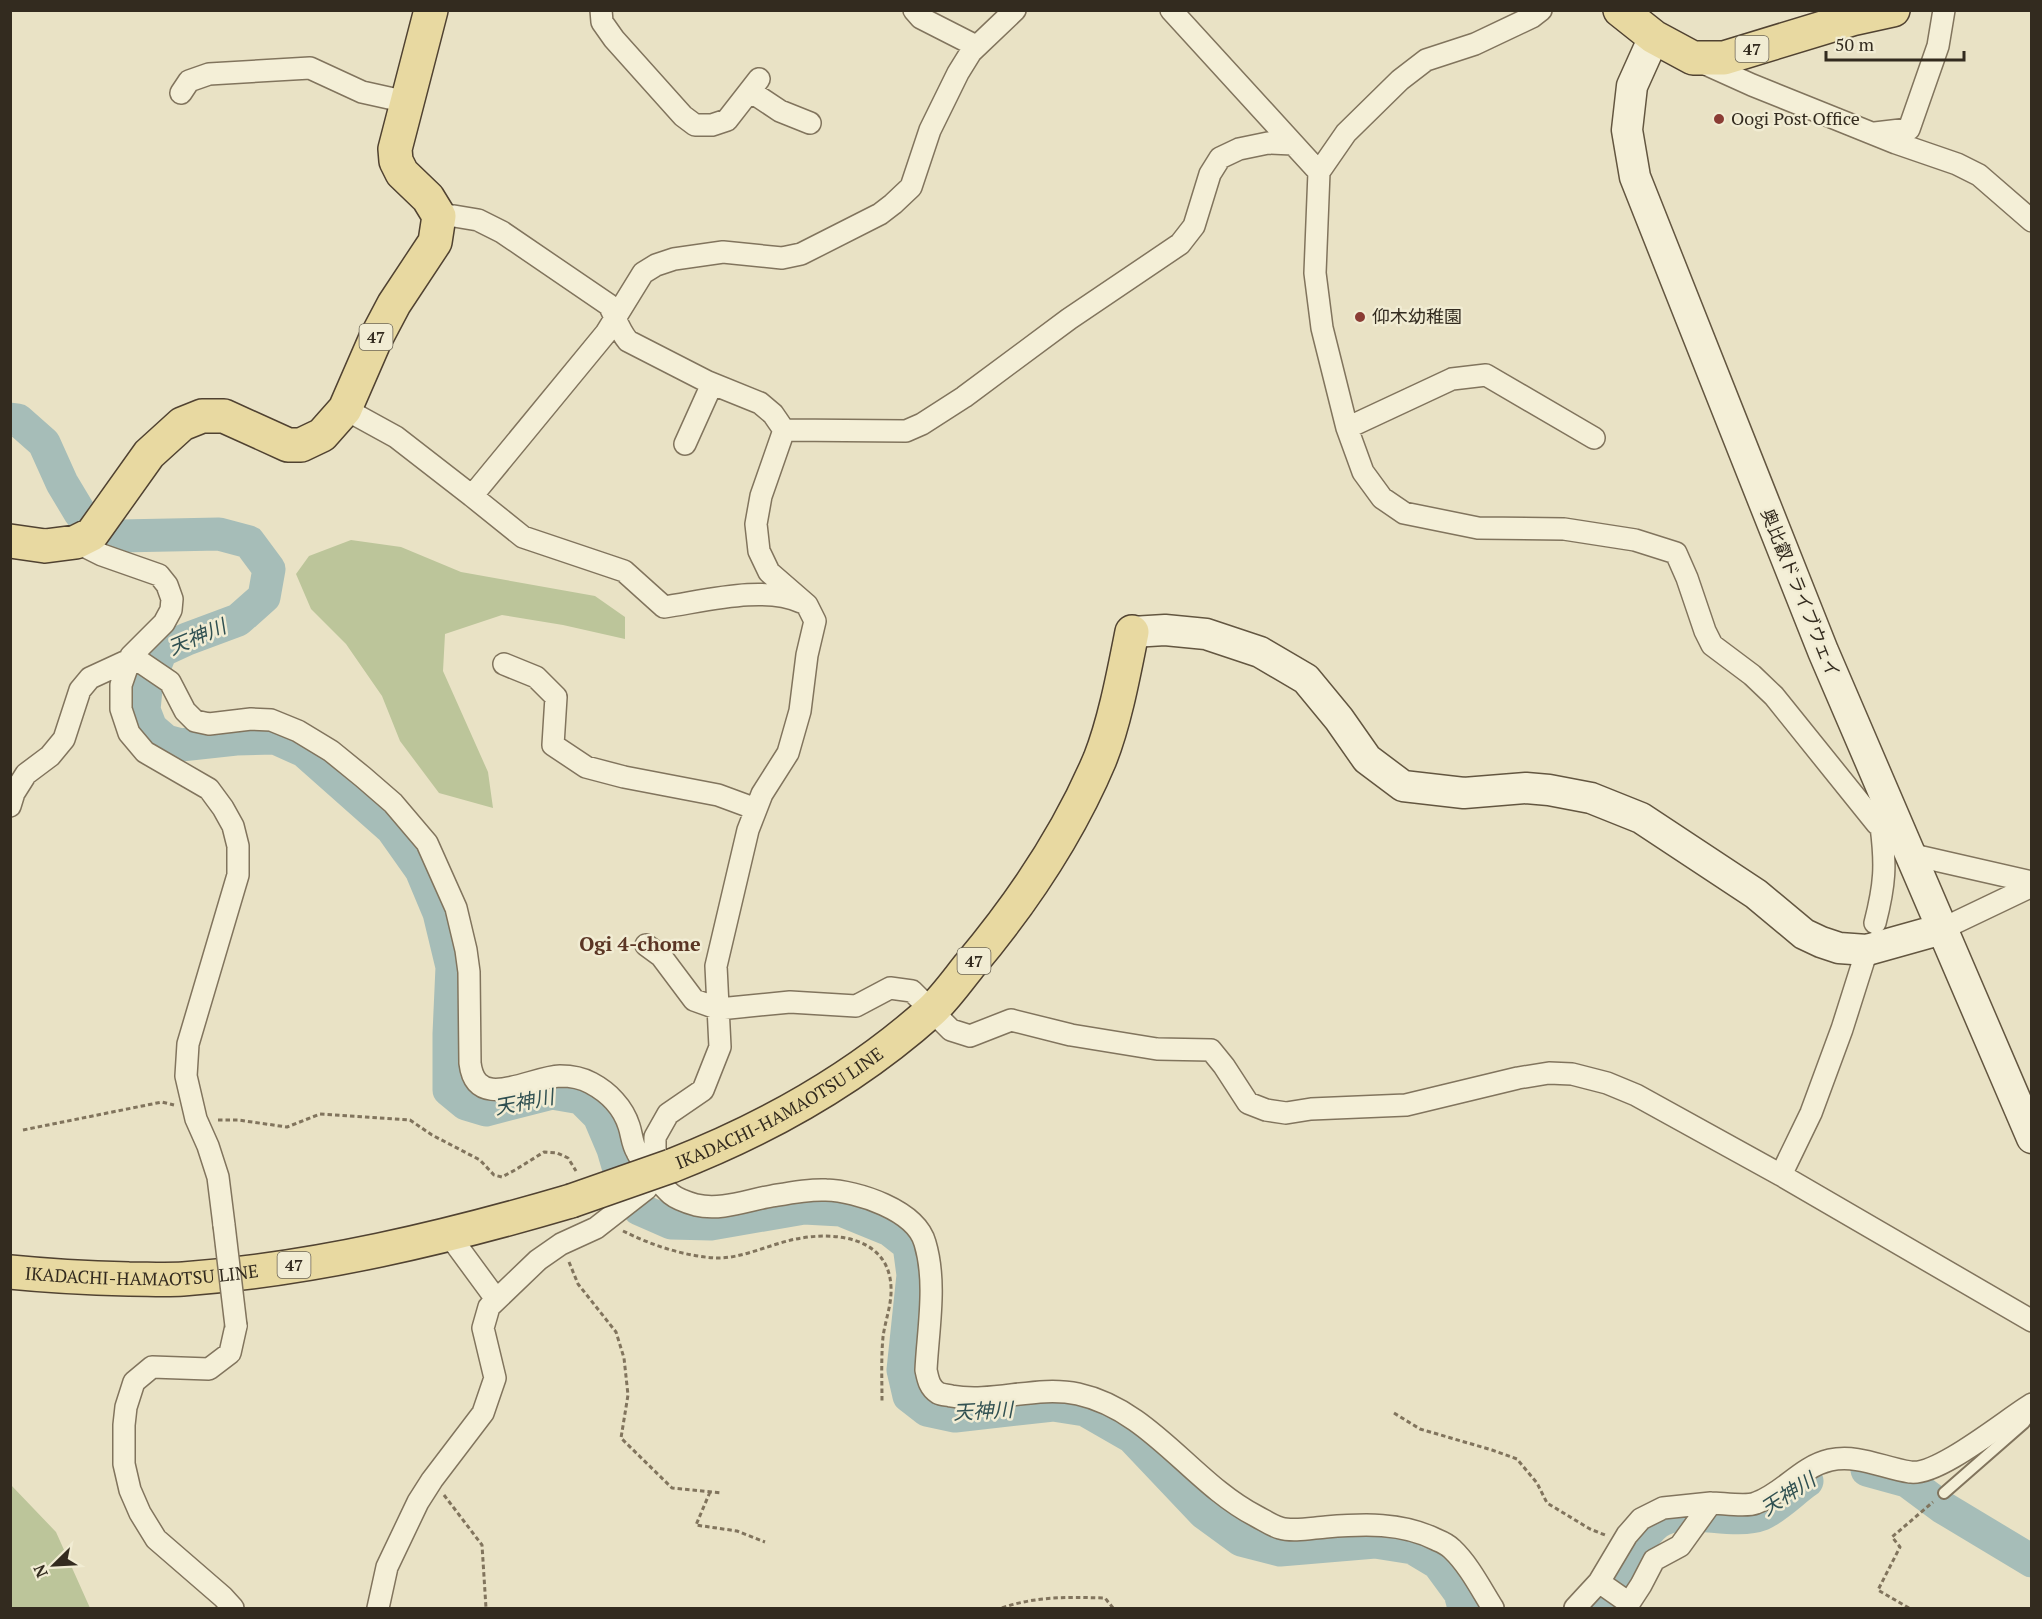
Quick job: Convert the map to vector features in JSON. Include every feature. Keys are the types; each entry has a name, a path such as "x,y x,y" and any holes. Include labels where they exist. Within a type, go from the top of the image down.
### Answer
{"main road":[{"path":"431,10 395,149 396,161 402,172 428,198 439,216"},
{"name":"47","path":"1620,10 1654,37 1693,58 1724,58 1852,19 1893,10"},
{"name":"47","path":"84,538 149,454 182,423 202,416 224,416 288,445 300,445 322,435 345,409 375,340 394,304 435,242 439,216"},
{"path":"10,541 45,546 84,538"},
{"name":"IKADACHI-HAMAOTSU LINE","path":"10,1272 65,1278 182,1279 277,1268 410,1244 485,1226 575,1189 657,1176 779,1118 853,1073 932,1010 990,941 1041,871 1070,823 1100,758 1118,698 1132,632"}],"street":[{"path":"601,10 602,22 614,39 683,116 695,125 712,125 727,120 754,85 780,111 810,123"},
{"path":"914,10 921,18 976,46"},
{"path":"472,496 606,333 643,273 656,265 674,259 723,252 782,258 801,254 880,214 911,187 930,130 958,73 976,46 1015,10"},
{"path":"1171,10 1319,172"},
{"path":"1541,10 1532,17 1475,44 1426,60 1400,80 1346,133 1319,172 1315,273 1322,328 1347,428 1364,472 1382,498 1404,513 1478,528 1564,529 1635,540 1676,553 1712,645 1752,675 1774,696 1877,824 1889,825 1884,880 1871,936 1842,1029 1811,1113 1781,1175"},
{"path":"1874,134 1909,129 1938,46 1944,10"},
{"name":"奥比叡ドライブウェイ","path":"1654,37 1632,86 1627,130 1635,177 1823,651 1889,825 1910,854 2031,1138"},
{"path":"1693,58 1752,85 1874,134 1932,154 1978,175 2028,209"},
{"path":"181,93 189,81 209,74 310,68 362,92 407,102"},
{"path":"784,430 906,431 922,424 964,397 1069,319 1179,244 1194,226 1210,174 1220,158 1239,149 1268,143 1293,144"},
{"path":"439,216 478,220 502,232 609,305 618,330 628,341 712,384 760,404 773,414 784,430"},
{"path":"1347,428 1452,379 1486,375 1594,438"},
{"path":"685,444 712,384"},
{"path":"345,409 396,437 523,537 624,571 664,607 762,593 787,595 807,605"},
{"path":"378,1608 387,1567 418,1502 483,1413 495,1378 483,1328 489,1307 538,1260 561,1244 605,1222 657,1176 655,1137 668,1114 703,1090 720,1047 716,966 748,830 762,794 788,753 800,711 807,655 815,621 807,605 769,572 759,550 756,524 761,496 784,430"},
{"path":"84,538 102,555 159,575 167,585 172,599 171,610 164,622 131,656 136,662 170,682 185,711 195,721 209,724 250,719 272,720 298,731 331,751 393,803 427,843 456,908 466,950 469,972 470,1063 471,1075 475,1082 492,1090 560,1076 577,1077 591,1083 613,1099 623,1112 637,1154 671,1194 698,1205 725,1206 772,1196 826,1190 864,1197 890,1207 911,1222 925,1241 931,1274 926,1370 930,1385 939,1393 987,1399 1044,1393 1075,1394 1097,1400 1117,1408 1153,1434 1222,1494 1253,1515 1281,1528 1363,1524 1402,1528 1427,1535 1451,1547 1493,1608"},
{"path":"1132,632 1165,630 1206,634 1260,652 1306,679 1339,719 1367,759 1403,786 1464,793 1526,788 1550,790 1591,798 1641,818 1756,894 1804,934 1839,948 1871,936 1942,929 2031,884"},
{"path":"10,806 14,793 26,774 50,756 64,740 80,690 90,678 136,662"},
{"path":"136,662 121,685 122,709 129,733 145,752 209,789 233,826 238,846 237,875 188,1044 186,1076 195,1114 218,1177 236,1326 230,1353 209,1369 152,1366 134,1382 126,1407 124,1464 130,1490 140,1513 156,1539 223,1597 232,1608"},
{"path":"504,664 536,677 556,697 553,745 586,767 624,777 718,795 756,809"},
{"path":"1910,854 2031,884"},
{"path":"646,945 661,956 694,1000 719,1009 790,1002 856,1006 890,988 912,991 951,1030 970,1036 1011,1020 1071,1035 1136,1045 1211,1050 1248,1103 1266,1110 1286,1113 1311,1109 1406,1105 1518,1078 1549,1073 1572,1074 1607,1083 1635,1095 1781,1175 2031,1321"},
{"path":"449,1235 496,1299"},
{"path":"1617,1596 1627,1535 1641,1519 1663,1508 1711,1503 1755,1504 1779,1491 1813,1465 1845,1458 1879,1463 1912,1473 1927,1471 1957,1455 2031,1404"},
{"path":"1575,1608 1617,1596 1641,1585 1654,1560 1680,1546 1711,1503"}],"lane":[{"path":"1944,1493 2024,1423 2031,1412"}],"path":[{"path":"23,1130 162,1102 195,1114 287,1127 320,1114 410,1120 432,1135 480,1160 494,1175 502,1177 544,1152 557,1153 568,1158 575,1189"},
{"path":"605,1222 660,1248 717,1258 744,1254 796,1239 824,1236 853,1239 873,1248 886,1266 891,1287 883,1338 882,1402"},
{"path":"561,1244 578,1284 616,1332 624,1358 628,1395 621,1438 672,1488 722,1493"},
{"path":"1394,1413 1420,1429 1492,1450 1517,1460 1537,1483 1547,1503 1590,1529 1608,1536 1627,1535"},
{"path":"432,1480 482,1545 486,1608"},
{"path":"710,1492 696,1525 737,1531 765,1542"},
{"path":"1909,1608 1878,1590 1900,1547 1892,1537 1944,1493"},
{"path":"1002,1608 1020,1602 1057,1596 1105,1598 1113,1608"}],"green space":[{"path":"351,540 401,547 461,572 595,596 625,617 625,639 563,625 502,615 445,634 443,671 488,772 493,808 439,793 400,741 382,696 346,644 311,609 296,574 309,556"},
{"path":"11,1485 56,1532 90,1608 11,1608"}],"waterway":[{"name":"天神川","path":"10,419 18,420 44,443 62,483 80,513 108,531 120,536 219,534 249,542 269,569 264,597 238,620 161,651 146,689 144,710 151,728 166,741 181,745 236,739 275,738 304,751 392,829 421,870 439,913 452,967 449,1090 466,1104 486,1110 552,1093 581,1098 599,1116 613,1149 625,1190 639,1209 671,1223 711,1224 804,1208 841,1210 890,1230 909,1245 913,1275 903,1370 909,1396 927,1410 955,1416 1053,1405 1085,1410 1132,1437 1204,1513 1241,1540 1280,1550 1375,1542 1413,1548 1438,1563 1460,1593 1464,1608"},
{"name":"天神川","path":"1867,1470 1907,1481 1942,1507 2032,1561"},
{"name":"天神川","path":"1603,1608 1640,1541 1657,1523 1680,1515 1736,1518 1762,1514 1807,1481"}],"place":[{"name":"Oogi Post Office","path":"1719,119"},
{"name":"仰木幼稚園","path":"1360,317"}],"district":[{"name":"Ogi 4-chome","path":"640,944"}]}
